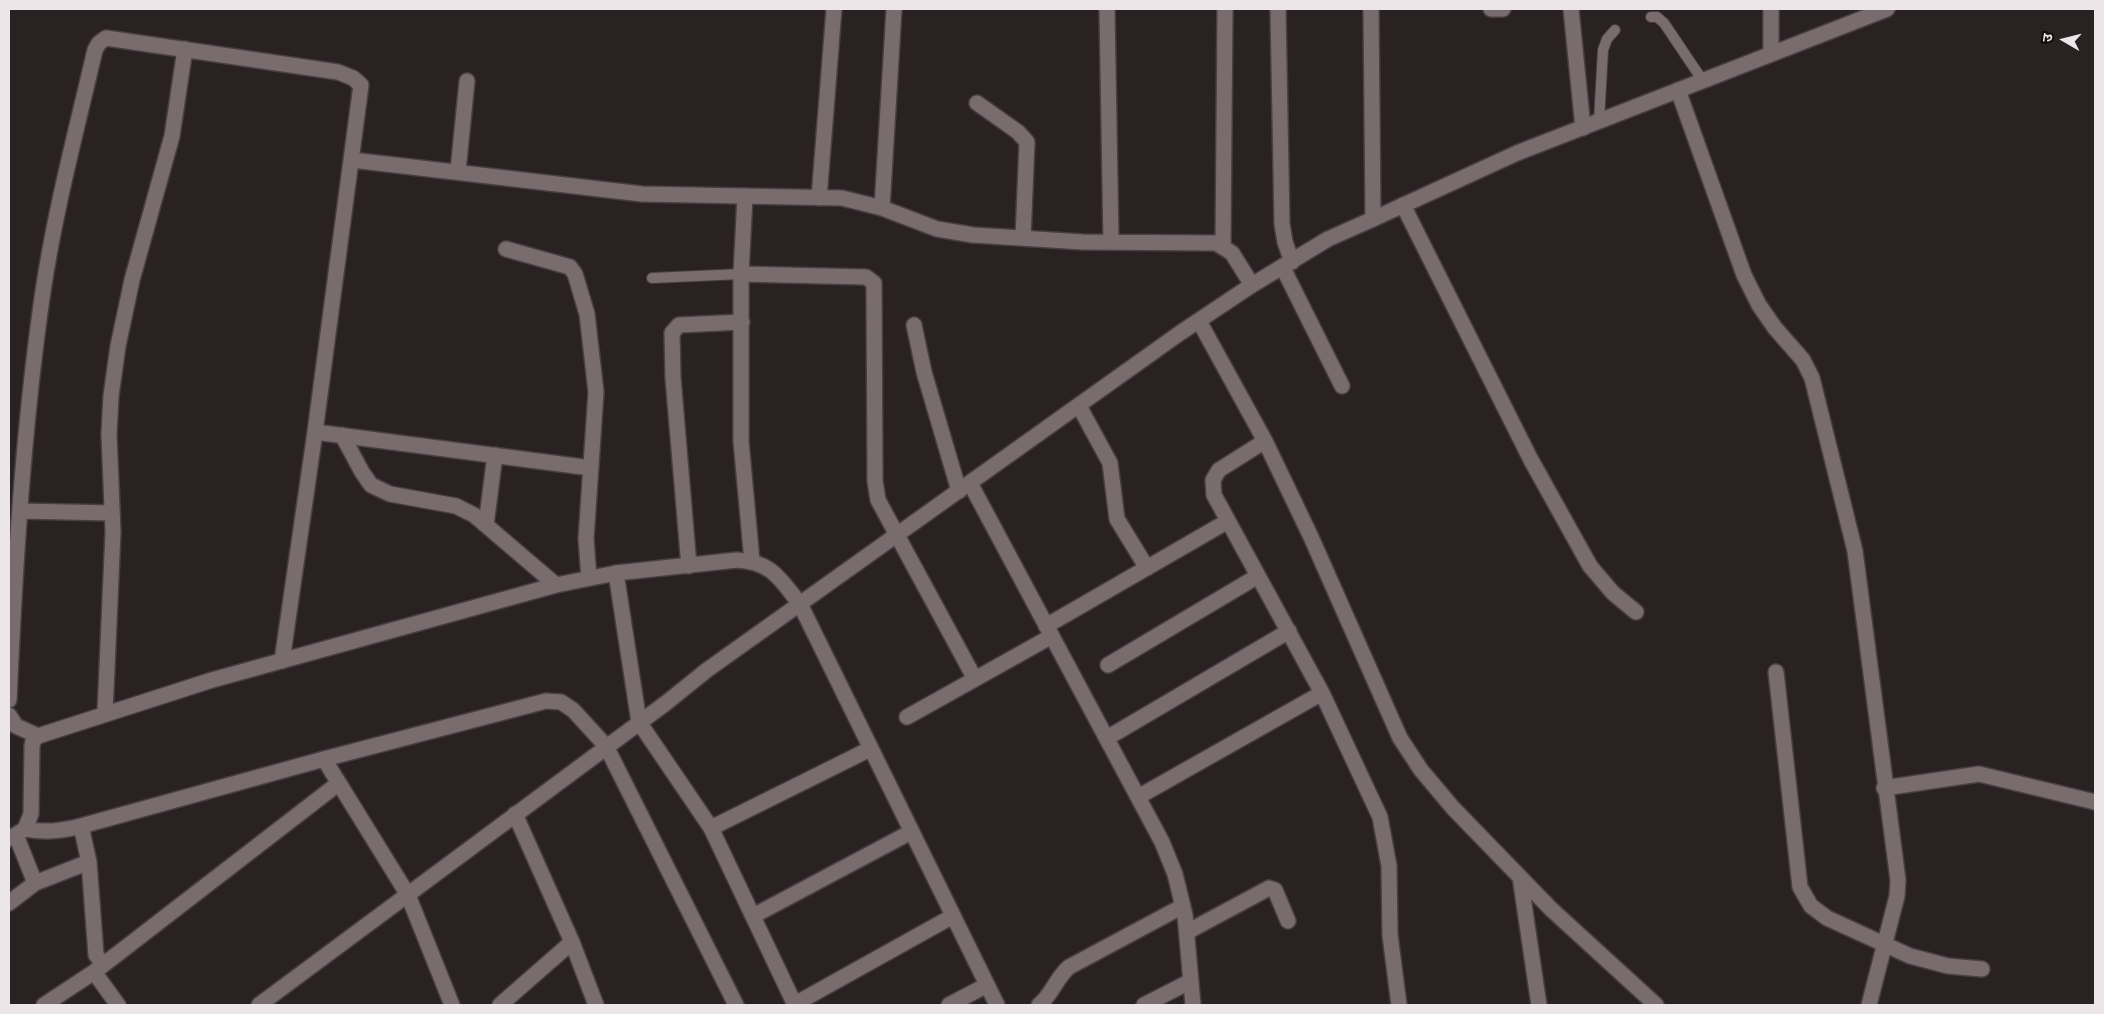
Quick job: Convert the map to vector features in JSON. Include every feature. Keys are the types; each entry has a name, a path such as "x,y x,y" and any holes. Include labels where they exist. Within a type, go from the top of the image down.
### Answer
{"street":[{"path":"819,198 834,9"},
{"path":"882,208 894,9"},
{"path":"1108,9 1112,242"},
{"path":"1223,246 1224,9"},
{"path":"1278,9 1282,224 1288,265 1342,386"},
{"path":"1372,9 1373,219"},
{"path":"1491,9 1504,9"},
{"path":"1571,9 1583,128"},
{"path":"1771,9 1771,54"},
{"path":"259,1005 606,746 666,704 707,670 1252,285 1288,265 1328,239 1517,153 1887,9"},
{"path":"9,700 13,540 20,511 42,296 55,228 95,50 99,42 106,38 338,72 353,78 361,85 315,432 282,661"},
{"path":"105,714 112,513 110,406 118,346 132,280 172,136 185,49"},
{"path":"458,171 467,81"},
{"path":"1678,90 1744,274 1759,305 1775,328 1803,360 1812,378 1854,551 1884,788 1897,858 1898,880 1897,896 1869,1005"},
{"path":"977,103 1018,132 1027,142 1023,238"},
{"path":"352,160 642,194 842,198 882,208 931,226 955,232 1023,238 1112,242 1216,243 1232,253 1252,285"},
{"path":"745,196 741,274 741,441 752,561"},
{"path":"1403,205 1531,460 1590,566 1613,593 1636,612"},
{"path":"506,249 564,264 576,274 587,314 594,370 596,413 586,539 589,578"},
{"path":"741,274 866,278 874,283 875,481 878,500 975,679"},
{"path":"1199,321 1265,441 1311,537 1400,738 1420,770 1453,808 1520,877 1656,1005"},
{"path":"689,566 673,378 672,333 679,325 742,322"},
{"path":"914,324 924,372 965,487 1049,631 1162,842 1183,906 1193,1005"},
{"path":"1079,406 1110,463 1116,519 1147,568"},
{"path":"315,432 591,468"},
{"path":"342,435 371,485 380,490 456,506 474,515 556,584"},
{"path":"1265,441 1219,470 1213,480 1214,495 1322,693 1380,817 1389,866 1390,934 1399,1005"},
{"path":"486,525 494,455"},
{"path":"9,461 24,458"},
{"path":"20,511 112,513"},
{"path":"907,717 975,679 1147,568 1228,521"},
{"path":"17,834 32,814 32,746 33,741 38,736 282,661 556,584 616,573 737,560 752,561 776,573 800,604 996,1005"},
{"path":"616,573 639,722 711,828 795,1005 953,916"},
{"path":"1108,665 1258,576"},
{"path":"1106,738 1289,631"},
{"path":"1776,672 1800,888 1812,906 1827,918 1910,956 1932,962 1982,968"},
{"path":"1138,797 1322,693"},
{"path":"17,834 58,831 81,826 324,759 546,701 562,702 573,710 606,746 736,1005"},
{"path":"9,715 10,721 16,726 38,736"},
{"path":"711,828 870,749"},
{"path":"324,759 408,895 452,1005"},
{"path":"1884,788 1979,774 2095,802"},
{"path":"44,1005 98,968 339,783"},
{"path":"515,814 572,942 596,1005"},
{"path":"81,826 89,862 98,968 118,1005"},
{"path":"753,916 911,832"},
{"path":"17,834 35,883"},
{"path":"9,903 35,883 89,862"},
{"path":"1520,877 1539,1005"},
{"path":"1187,932 1270,888 1275,890 1288,921"},
{"path":"1038,1005 1047,999 1060,975 1069,967 1183,906"},
{"path":"500,1005 572,942"},
{"path":"1144,1005 1191,981"},
{"path":"949,1005 987,985"}],"lane":[{"path":"1651,17 1657,17 1664,23 1703,81"},
{"path":"1599,121 1603,50 1607,39 1615,30"},
{"path":"652,278 741,274"}]}
